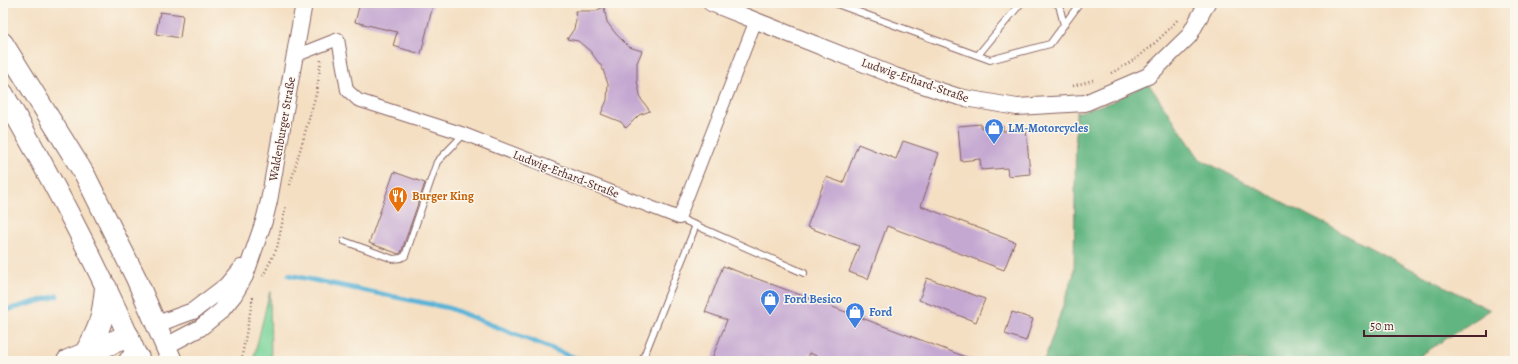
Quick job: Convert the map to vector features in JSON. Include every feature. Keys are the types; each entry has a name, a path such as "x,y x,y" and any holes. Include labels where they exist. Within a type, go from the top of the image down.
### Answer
{"highway":[{"path":"77,357 98,332 104,310 106,288"},
{"path":"77,357 128,336"}],"main road":[{"path":"3,43 85,175 157,324 169,353 136,360 128,336 59,192 3,93"},
{"path":"128,336 157,324"}],"street":[{"name":"Waldenburger Straße","path":"169,353 221,311 245,276 264,222 269,201 304,3"},
{"name":"Ludwig-Erhard-Straße","path":"711,3 895,76 959,97 1017,107 1085,103 1148,76 1189,36 1208,3"},
{"path":"679,218 756,20"},
{"name":"Ludwig-Erhard-Straße","path":"295,56 338,39 347,90 358,100 464,134 679,218"},
{"name":"Waldenburger Straße","path":"157,324 193,311 209,299 226,286 253,252"}],"lane":[{"path":"834,3 990,60 1050,44 1080,3"},
{"path":"978,55 1021,3"},
{"path":"1055,3 1059,5 1064,25"},
{"path":"344,241 394,259 405,256 437,162 464,134"},
{"path":"679,218 804,273"},
{"path":"642,361 696,225"}],"green space":[{"path":"1148,83 1200,159 1490,310 1412,361 1044,361 1074,273 1076,113 1112,102"},
{"path":"270,291 271,361 253,361"}],"building":[{"path":"360,3 425,3 433,5 421,54 393,46 397,32 355,22"},
{"path":"604,7 607,22 616,34 629,47 642,51 637,63 637,81 641,99 650,111 639,115 626,128 621,122 601,114 607,100 608,84 602,67 590,51 578,41 567,39 574,29 576,20 575,11 595,11"},
{"path":"160,12 183,15 180,38 156,34"},
{"name":"LM-Motorcycles","path":"981,124 981,128 1003,126 1003,131 1026,129 1030,174 1008,176 1007,168 981,170 980,159 961,161 958,126"},
{"path":"903,141 939,153 921,206 1015,242 1004,270 887,226 868,279 849,272 859,246 807,227 826,177 843,183 858,144 896,159"},
{"name":"Burger King","path":"394,172 425,183 401,253 399,254 369,243"},
{"name":"Ford Besico","path":"723,266 974,361 830,361 809,353 806,361 711,361 727,320 705,312"},
{"path":"927,278 985,299 976,322 919,300"},
{"path":"1012,312 1033,319 1026,341 1005,334"}],"waterway":[{"path":"289,275 449,308 583,361"},
{"path":"3,311 57,296"}],"place":[{"name":"LM-Motorcycles","path":"994,145"},
{"name":"Burger King","path":"398,213"},
{"name":"Ford Besico","path":"770,316"},
{"name":"Ford","path":"855,329"}]}
